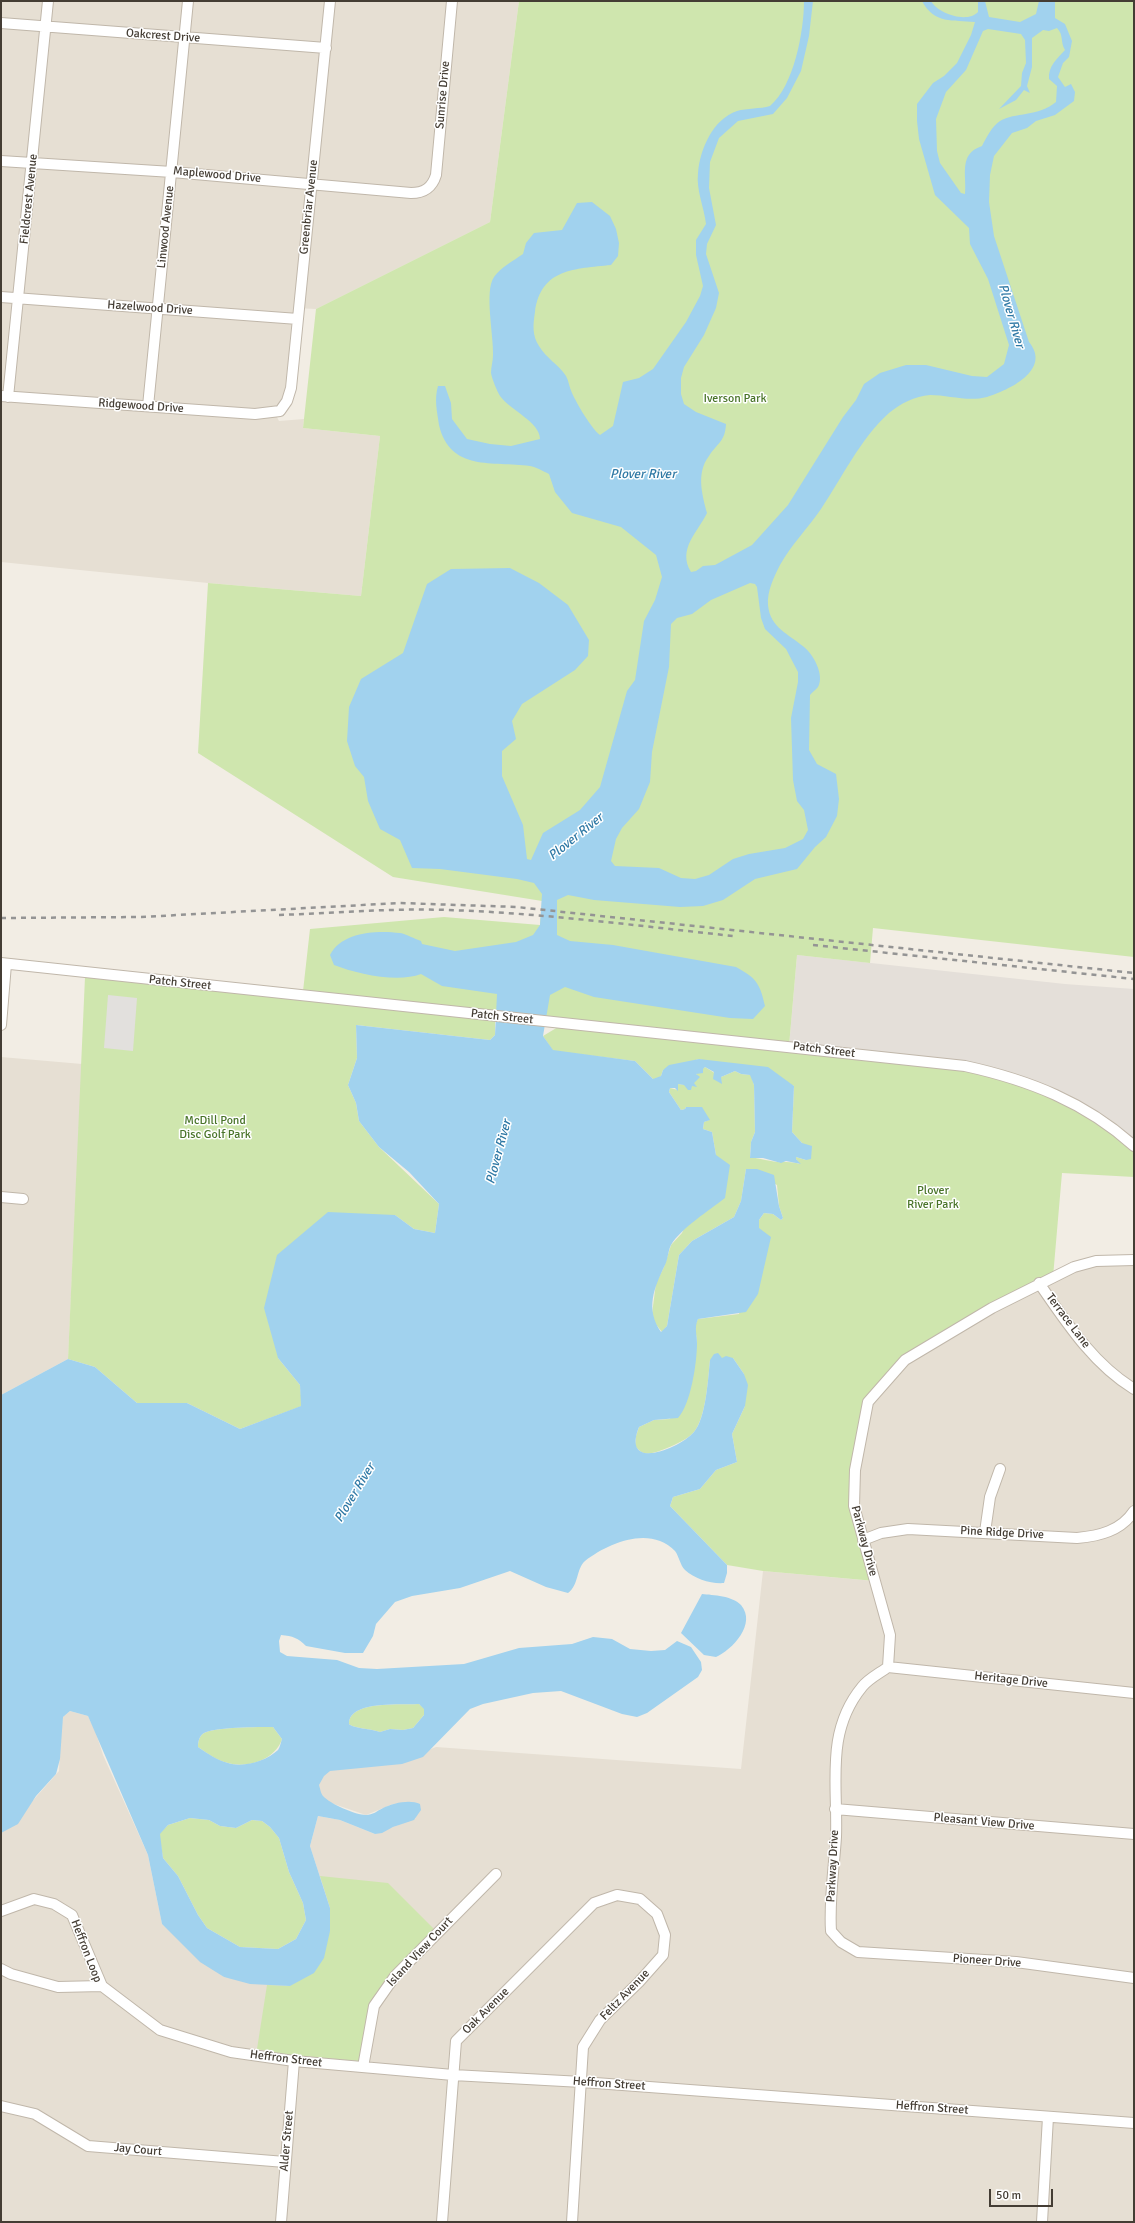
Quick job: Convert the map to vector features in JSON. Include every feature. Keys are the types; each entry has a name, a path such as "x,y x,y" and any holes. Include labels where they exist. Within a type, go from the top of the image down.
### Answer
{"street":[{"name":"Fieldcrest Avenue","path":"5,397 18,298 48,1"},
{"name":"Linwood Avenue","path":"148,406 188,1"},
{"name":"Greenbriar Avenue","path":"280,411 287,401 291,388 330,1"},
{"name":"Sunrise Drive","path":"430,187 435,180 437,166 452,1"},
{"name":"Oakcrest Drive","path":"1,23 326,48"},
{"name":"Maplewood Drive","path":"1,161 172,172 311,183 411,193 422,192 430,187"},
{"name":"Hazelwood Drive","path":"1,297 298,319"},
{"name":"Ridgewood Drive","path":"5,397 255,414 280,411"},
{"name":"Patch Street","path":"3,964 965,1066 1003,1075 1037,1086 1069,1100 1099,1117 1134,1146"},
{"path":"1,1025 3,964"},
{"path":"1,1197 23,1199"},
{"name":"Parkway Drive","path":"841,1942 830,1931 836,1835 834,1809 835,1747 846,1711 862,1686 888,1667 890,1635 854,1506 854,1488 858,1450 868,1402 905,1360 992,1308 1039,1283 1074,1267 1096,1261 1134,1260"},
{"name":"Terrace Lane","path":"1039,1283 1086,1348 1126,1384 1134,1388"},
{"path":"985,1532 990,1497 1000,1469"},
{"name":"Pine Ridge Drive","path":"863,1540 881,1533 908,1530 985,1532 1077,1538 1094,1536 1115,1529 1134,1511"},
{"name":"Heritage Drive","path":"888,1667 1134,1693"},
{"name":"Pleasant View Drive","path":"834,1809 1134,1834"},
{"name":"Island View Court","path":"363,2067 374,2006 395,1976 496,1874"},
{"name":"Oak Avenue","path":"442,2222 456,2042 594,1903 617,1895 640,1899 657,1914"},
{"name":"Heffron Loop","path":"1,1910 34,1899 54,1904 72,1915 102,1986 58,1987 11,1974 1,1968"},
{"name":"Feltz Avenue","path":"572,2222 583,2047 600,2020 639,1982 663,1955 665,1935 657,1914"},
{"name":"Pioneer Drive","path":"841,1942 858,1952 1016,1962 1134,1978"},
{"name":"Heffron Street","path":"102,1986 160,2030 231,2052 294,2061 453,2075 582,2082 1134,2124"},
{"name":"Alder Street","path":"282,2222 285,2162 294,2061"},
{"name":"Jay Court","path":"1,2106 35,2114 88,2146 285,2162"},
{"path":"1042,2222 1048,2117"}],"shaded area":[{"path":"1,1 519,1 490,222 316,309 294,308 284,399 281,405 273,409 279,421 304,419 303,428 380,436 361,596 208,583 1,562"},
{"path":"797,955 1065,984 1134,989 1134,1146 789,1046"},
{"path":"108,995 137,998 133,1051 104,1048"},
{"path":"1,1057 82,1064 68,1359 1,1395"},
{"path":"1134,1260 1134,2222 1,2222 1,1830 14,1822 59,1771 61,1727 63,1717 70,1711 88,1716 95,1730 103,1755 148,1855 162,1924 224,1977 290,1986 330,1908 310,1846 318,1816 340,1820 375,1834 416,1818 393,1804 366,1815 325,1801 313,1793 322,1771 414,1756 436,1747 741,1769 763,1571 874,1581 854,1506 868,1402 905,1360 1039,1283 1096,1261"}],"green space":[{"name":"Iverson Park","path":"519,1 1134,1 1134,957 873,928 870,963 797,955 789,1046 965,1066 1037,1086 1134,1146 1134,1177 1062,1173 1053,1277 905,1360 868,1402 854,1488 875,1581 763,1571 727,1565 670,1506 673,1497 700,1489 716,1470 737,1462 732,1434 745,1406 744,1374 733,1358 710,1360 704,1408 698,1425 691,1435 675,1445 647,1454 641,1452 635,1446 639,1427 654,1420 670,1419 697,1343 695,1325 698,1319 739,1314 759,1220 764,1213 773,1214 781,1220 783,1218 779,1206 777,1185 746,1169 741,1201 734,1217 692,1241 679,1255 667,1326 662,1332 654,1322 652,1314 656,1283 664,1267 671,1245 682,1233 716,1155 712,1132 703,1129 704,1122 709,1120 692,1107 686,1107 685,1109 681,1110 669,1092 670,1088 678,1090 678,1084 696,1086 693,1083 697,1076 696,1074 705,1067 721,1077 735,1071 741,1074 751,1075 754,1085 755,1132 751,1142 750,1157 776,1162 800,1164 796,1157 806,1160 802,1143 792,1132 794,1086 699,1059 663,1070 661,1076 657,1079 653,1079 635,1061 553,1051 543,1036 558,1027 376,1008 495,1021 495,1035 490,1040 356,1025 357,1058 348,1085 356,1103 359,1121 379,1147 439,1204 435,1233 414,1229 395,1215 278,1358 300,1385 302,1406 240,1429 187,1403 137,1403 95,1367 68,1359 85,977 302,1000 310,929 444,917 540,925 542,901 393,877 198,753 208,583 361,596 380,436 303,428 316,309 490,222"},
{"path":"389,1704 419,1704 425,1709 424,1715 413,1728 403,1730 390,1729 380,1732 354,1727 349,1724 351,1716 357,1711 366,1707"},
{"path":"273,1727 282,1739 274,1752 260,1761 244,1765 236,1765 224,1762 198,1747 201,1736 210,1731 237,1728"},
{"path":"190,1818 209,1820 220,1826 236,1828 252,1820 262,1821 270,1827 279,1838 289,1872 303,1903 306,1920 296,1939 278,1949 240,1947 207,1928 198,1915 178,1876 163,1858 159,1834 168,1825"},
{"path":"320,1876 388,1883 435,1930 374,1997 369,2011 361,2059 358,2061 282,2054 257,2049 267,1985 290,1986 330,1931 330,1908"}],"water":[{"name":"Plover River","path":"804,1 813,1 809,36 801,71 787,98 773,114 738,121 719,138 710,162 709,188 716,225 707,244 706,254 719,293 716,308 704,335 684,367 681,378 681,394 684,404 696,412 726,424 723,438 709,456 702,469 701,484 707,513 690,541 688,548 686,556 687,564 691,572 696,571 703,566 715,565 752,545 788,505 843,417 856,400 864,384 880,373 906,365 926,365 972,376 987,377 1004,364 1009,345 988,279 970,244 969,228 935,195 919,139 917,121 917,104 933,83 944,76 957,63 971,35 975,22 952,21 938,17 932,14 922,1 931,1 939,9 953,16 967,17 978,12 978,1 985,1 989,17 1020,22 1036,14 1039,1 1055,1 1055,18 1065,24 1072,41 1069,57 1063,63 1058,77 1065,87 1071,84 1075,92 1074,101 1055,115 1036,121 1027,128 1012,133 994,156 990,175 989,202 994,236 1029,342 1035,352 1035,361 1032,370 1016,384 987,397 973,399 930,395 908,401 889,413 860,447 821,509 784,558 771,584 768,605 772,619 781,630 807,650 817,665 819,671 820,682 818,687 810,695 809,750 817,764 836,774 839,799 837,816 826,837 815,847 797,869 755,879 723,900 703,906 680,907 594,900 568,895 557,900 557,935 570,941 613,945 736,967 753,978 759,986 765,1006 753,1019 730,1018 594,997 565,987 550,995 543,1036 553,1050 635,1061 653,1079 661,1076 663,1070 669,1065 699,1059 768,1067 794,1086 792,1132 802,1143 812,1146 811,1159 806,1160 796,1157 801,1164 786,1161 781,1163 763,1158 750,1158 751,1142 755,1132 754,1085 750,1075 741,1074 735,1071 721,1077 722,1084 713,1079 714,1072 705,1067 703,1069 703,1073 696,1074 700,1077 694,1083 697,1087 692,1086 691,1090 688,1090 684,1085 678,1084 678,1091 675,1088 670,1088 669,1092 681,1110 685,1109 686,1107 702,1107 710,1120 704,1122 703,1129 712,1132 716,1155 730,1165 725,1198 682,1232 670,1247 666,1263 657,1282 652,1307 653,1315 661,1332 667,1326 679,1255 692,1241 734,1217 741,1201 746,1169 757,1169 774,1175 779,1206 783,1218 781,1220 773,1214 764,1213 759,1220 759,1228 771,1237 758,1294 746,1312 698,1319 696,1328 696,1361 690,1393 683,1412 678,1418 654,1420 639,1427 636,1441 638,1449 645,1453 654,1453 677,1445 687,1439 698,1426 704,1408 710,1360 714,1354 718,1353 722,1358 726,1356 733,1358 744,1374 748,1385 745,1406 732,1434 737,1462 716,1470 700,1489 673,1497 670,1506 727,1565 727,1573 724,1583 714,1583 693,1576 683,1568 675,1551 665,1543 654,1539 642,1538 617,1543 594,1554 582,1564 574,1586 568,1593 546,1587 510,1571 460,1588 412,1596 395,1602 376,1624 373,1636 363,1653 345,1653 306,1646 295,1638 285,1635 281,1635 279,1641 280,1652 287,1656 337,1660 359,1668 377,1669 464,1664 519,1648 572,1644 593,1637 612,1639 630,1649 651,1651 665,1650 677,1641 691,1647 701,1662 702,1670 698,1677 647,1713 637,1717 622,1714 561,1691 533,1693 483,1704 470,1709 423,1757 402,1764 330,1771 324,1776 319,1785 321,1792 326,1799 343,1808 362,1815 368,1815 392,1805 402,1802 411,1802 420,1804 421,1810 414,1820 393,1827 382,1833 375,1834 340,1820 318,1816 310,1846 330,1908 330,1931 324,1958 314,1973 290,1986 250,1984 224,1977 200,1962 162,1924 148,1855 88,1716 70,1711 63,1717 60,1759 56,1774 36,1796 18,1824 1,1833 1,1395 68,1359 95,1367 137,1403 187,1403 240,1429 301,1406 300,1385 278,1358 264,1308 277,1255 328,1212 395,1215 414,1229 435,1233 439,1204 409,1172 379,1147 359,1121 356,1103 348,1085 357,1058 356,1025 490,1040 495,1035 497,994 442,986 421,974 401,978 366,974 334,965 330,955 335,947 342,941 360,934 381,932 403,934 421,941 422,944 455,951 516,942 533,935 540,925 542,894 534,883 517,879 440,869 412,868 400,840 380,829 368,801 364,777 355,766 347,741 349,707 361,679 403,653 427,584 451,569 510,568 539,583 568,605 589,640 588,656 575,670 522,704 512,721 516,739 502,751 502,776 523,825 527,859 531,860 543,833 580,810 600,787 627,691 635,680 644,621 655,600 662,577 656,555 621,527 572,513 555,492 549,474 530,466 475,461 463,457 453,451 445,440 439,425 436,401 438,386 445,386 451,403 452,419 467,439 490,444 511,446 540,439 539,433 535,427 500,396 492,378 493,347 490,314 491,284 494,277 500,270 523,254 526,243 534,233 562,230 577,203 592,202 610,216 616,229 619,243 618,256 611,265 573,270 552,279 544,287 539,298 535,312 534,330 535,338 539,346 566,376 574,398 584,416 596,432 600,435 613,426 623,382 639,378 653,369 686,322 700,296 703,286 696,255 696,240 706,224 699,192 698,173 699,164 709,136 721,121 729,115 741,110 770,106 778,97 791,72 796,57 800,42","holes":["1057,28 1065,50 1054,63 1049,74 1049,79 1057,86 1056,102 1042,110 1006,118 997,123 982,146 970,154 965,166 965,194 961,193 940,163 937,151 936,119 946,92 966,70 983,31 988,29 1021,34 1025,40 1026,63 1022,73 1021,86 999,109 1016,100 1024,90 1030,93 1027,86 1032,67 1032,38 1043,30 1049,31","750,583 755,584 757,587 761,618 765,629 786,649 798,672 798,682 791,718 793,780 797,801 804,810 808,830 803,839 785,848 749,854 733,859 709,875 695,879 681,878 659,868 615,866 611,861 616,839 622,828 639,809 650,782 652,752 669,667 671,624 677,618 692,614 711,600","389,1704 419,1704 424,1709 424,1715 413,1728 403,1730 390,1729 380,1732 354,1727 349,1724 351,1716 357,1711 366,1707","273,1727 282,1739 278,1750 261,1760 241,1765 228,1763 198,1747 201,1736 204,1733 227,1728","190,1818 209,1820 220,1826 236,1828 252,1820 262,1821 270,1827 279,1838 289,1872 303,1903 306,1920 296,1939 278,1949 240,1947 207,1928 198,1915 178,1876 163,1858 160,1834 168,1825"]},
{"path":"702,1594 723,1596 733,1600 741,1605 745,1612 746,1620 740,1636 729,1649 716,1657 704,1655 681,1633"}],"railway":[{"path":"1,918 141,917 400,903 517,907 1134,973"},
{"path":"279,915 363,911 448,910 591,920 733,936"},
{"path":"813,945 1134,979"}],"park label":[{"name":"McDill Pond Disc Golf Park","path":"215,1128"},
{"name":"Plover River Park","path":"933,1198"}]}
